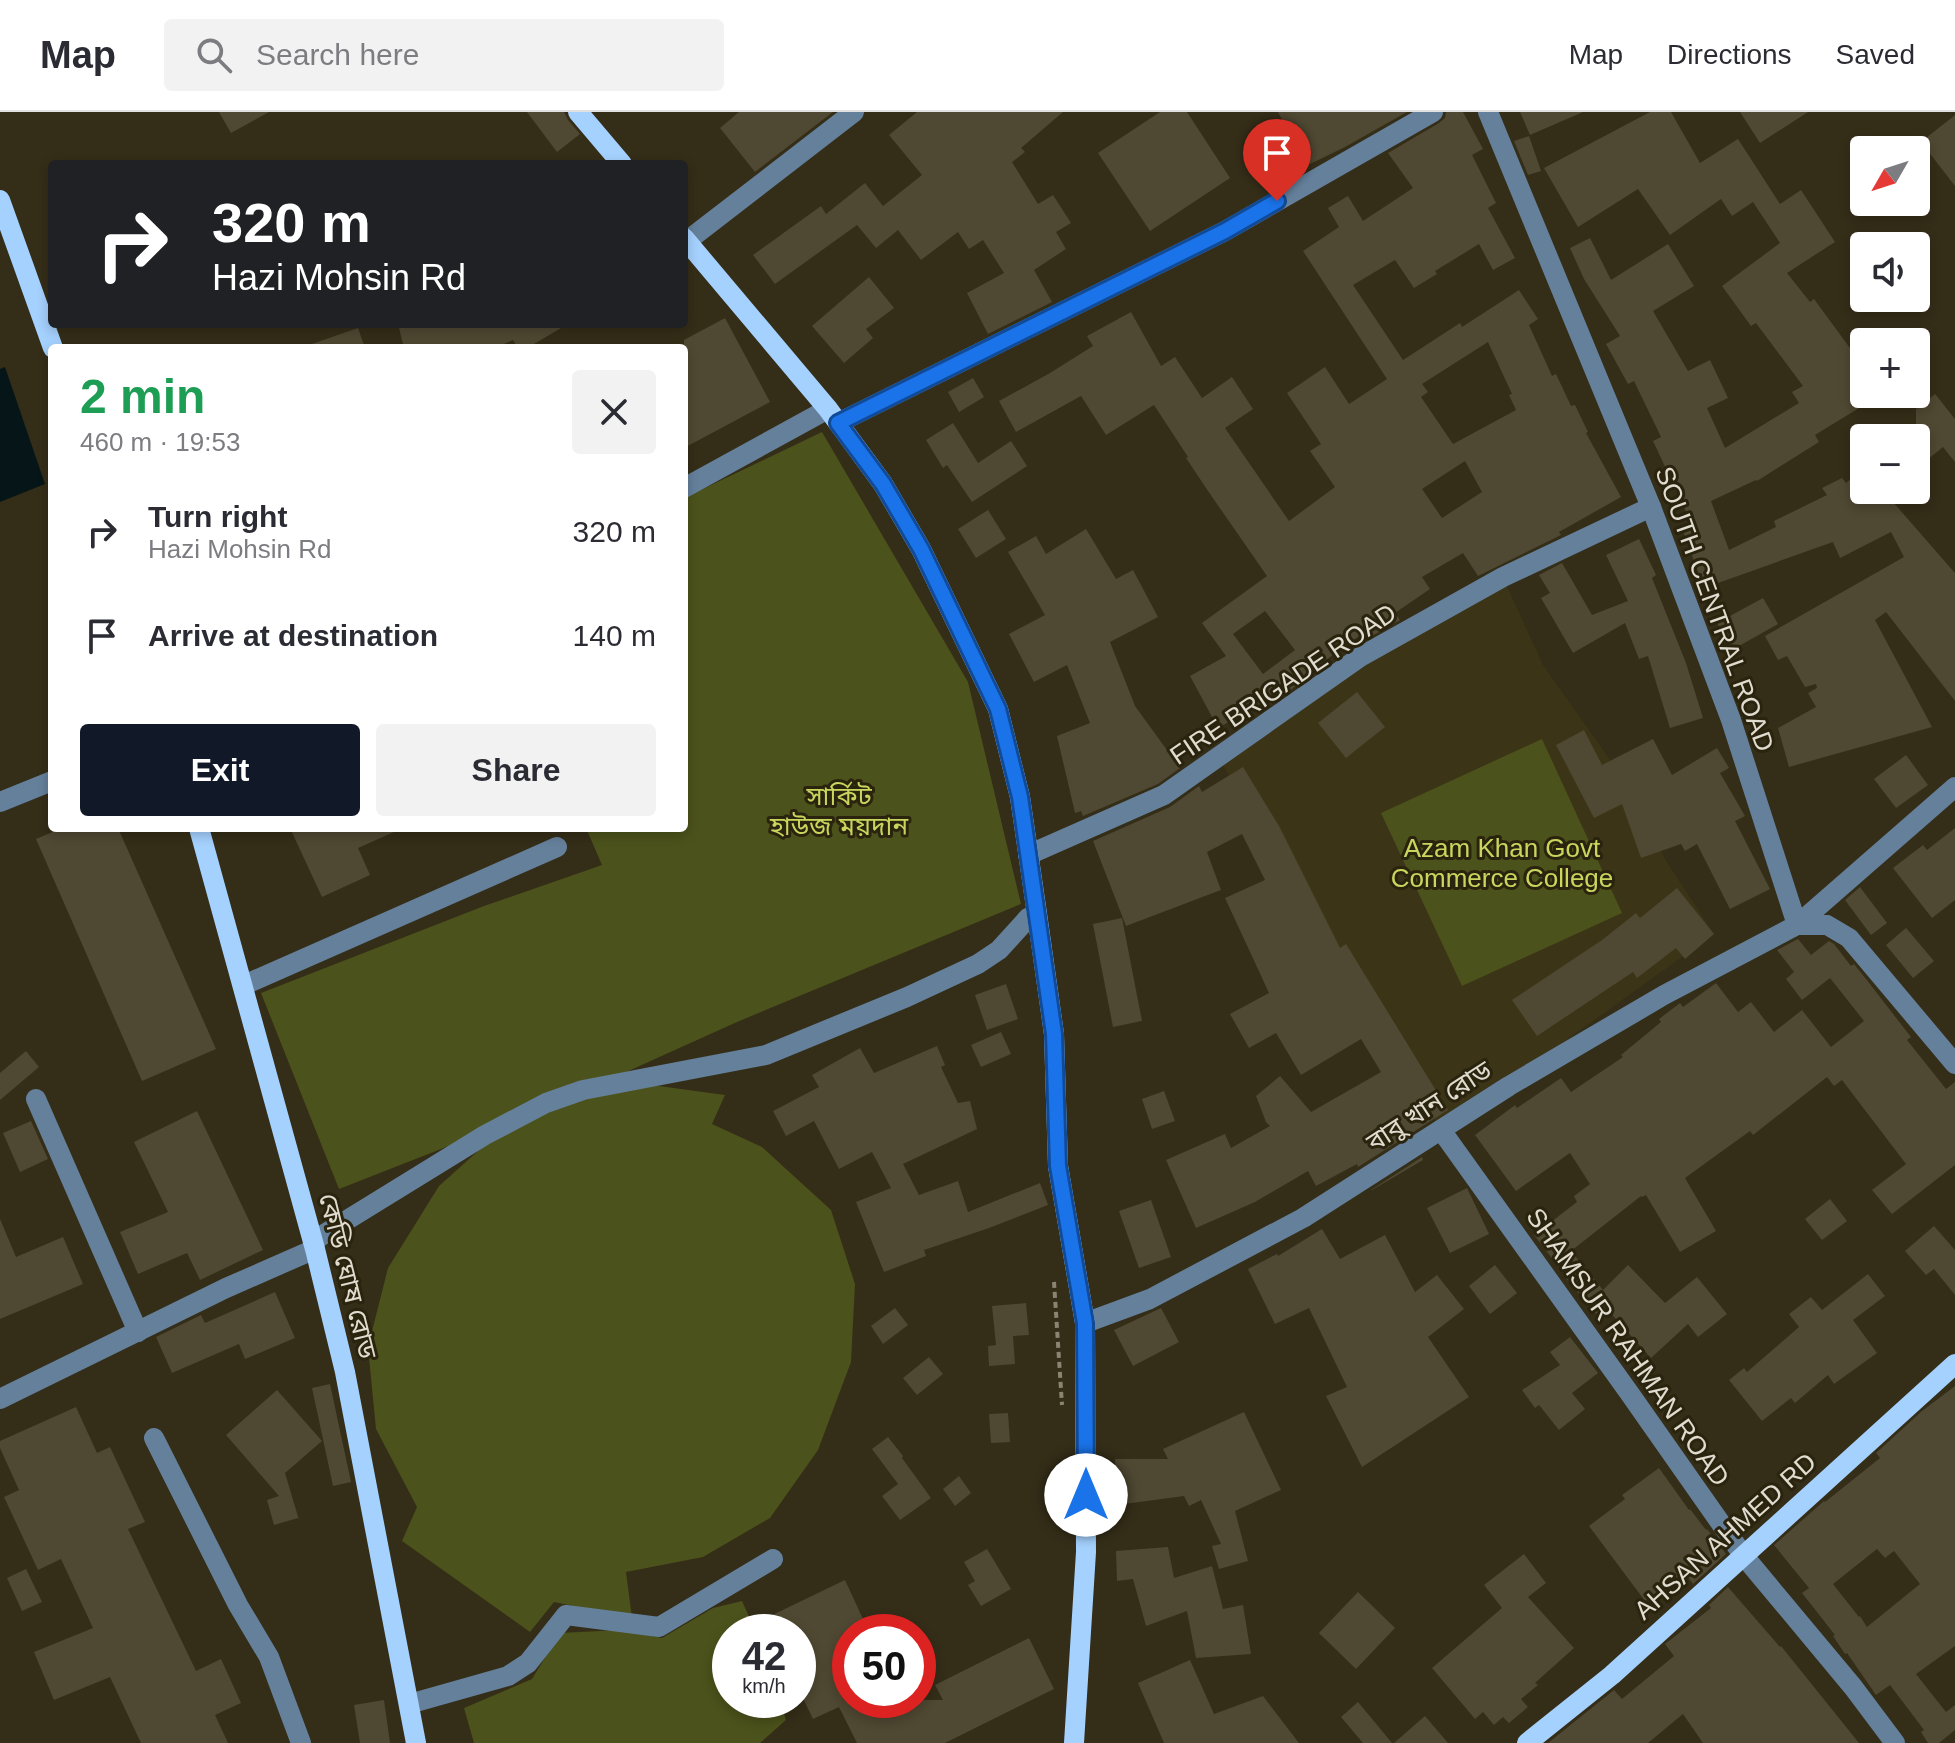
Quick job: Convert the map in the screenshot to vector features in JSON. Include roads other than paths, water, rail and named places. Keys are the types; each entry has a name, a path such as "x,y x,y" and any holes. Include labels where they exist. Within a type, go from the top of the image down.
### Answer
{"main road":[{"path":"578,112 619,160"},
{"path":"0,200 52,344"},
{"path":"688,243 833,416 883,484 921,549 998,709 1020,797 1037,914 1054,1034 1058,1166 1085,1323 1086,1552 1074,1743"},
{"name":"কেডি ঘোষ রোড","path":"200,832 314,1245 345,1372 416,1743"},
{"name":"AHSAN AHMED RD","path":"1527,1743 1612,1675 1955,1364"}],"street":[{"path":"688,237 854,112"},
{"path":"688,486 1225,231 1433,112"},
{"name":"SOUTH CENTRAL ROAD","path":"1488,112 1651,507 1731,720 1797,925"},
{"name":"FIRE BRIGADE ROAD","path":"1028,855 1164,795 1360,657 1503,577 1651,507"},
{"path":"0,802 48,783"},
{"name":"বাবু খান রোড","path":"1085,1323 1150,1299 1303,1218 1509,1086 1664,995 1797,925 1955,787"},
{"path":"244,985 557,847"},
{"path":"0,1399 314,1245 485,1135 546,1103 583,1090 766,1055 978,964 999,950 1028,918 1037,914"},
{"path":"1797,925 1827,925 1849,938 1955,1064"},
{"path":"36,1099 138,1332"},
{"name":"SHAMSUR RAHMAN ROAD","path":"1441,1130 1743,1555 1853,1687 1895,1743"},
{"path":"154,1438 238,1605 269,1657 301,1743"},
{"path":"409,1704 508,1676 528,1663 566,1615 659,1627 773,1559"}],"park label":[{"name":"সার্কিট হাউজ ময়দান","path":"839,811"},
{"name":"Azam Khan Govt Commerce College","path":"1502,863"}]}
